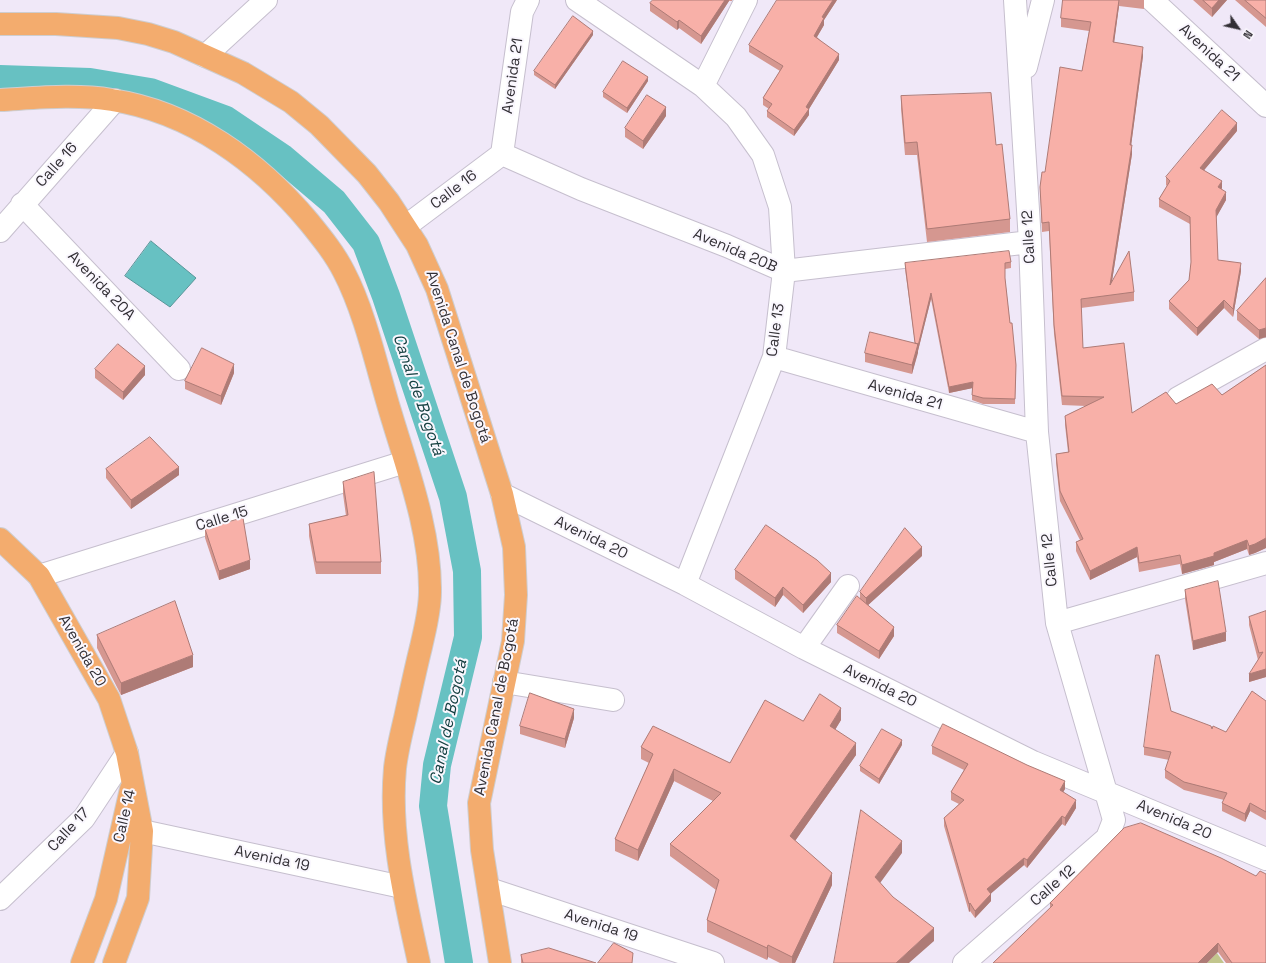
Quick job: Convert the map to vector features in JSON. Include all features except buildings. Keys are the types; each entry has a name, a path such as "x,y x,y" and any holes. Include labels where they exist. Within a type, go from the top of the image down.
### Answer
{"main road":[{"name":"Avenida Canal de Bogotá","path":"0,24 56,24 118,28 174,42 268,87 291,102 319,126 367,174 406,226 427,264 437,289 502,494 514,547 516,580 515,621 479,803 482,850 500,963"},
{"path":"0,100 93,97 146,107 168,116 218,140 246,160 272,182 292,202 338,260 357,302 405,462 426,541 430,593 428,616 395,768 395,815 402,887 419,963"},
{"name":"Avenida 20","path":"0,539 39,576 109,699 127,753 133,780"},
{"name":"Calle 14","path":"114,963 138,898 142,831 133,780"},
{"name":"Calle 14","path":"82,963 106,899 133,780"}],"street":[{"path":"205,56 266,0"},
{"name":"Avenida 21","path":"502,154 522,12 528,0"},
{"path":"577,0 703,86 746,0"},
{"name":"Calle 12","path":"964,963 1107,838 1114,820 1057,623 1037,432 1030,242 1015,0"},
{"name":"Calle 12","path":"1021,84 1043,0"},
{"name":"Avenida 21","path":"1152,0 1266,106"},
{"name":"Calle 13","path":"685,584 774,357 784,272 780,207 763,155 736,116 703,86"},
{"name":"Calle 16","path":"0,232 22,204 115,100"},
{"name":"Calle 16","path":"406,226 502,154"},
{"name":"Avenida 20B","path":"502,154 581,189 728,246 784,272 1030,242"},
{"name":"Avenida 20A","path":"22,204 180,369"},
{"path":"1178,398 1266,349"},
{"name":"Avenida 21","path":"774,357 1037,432"},
{"name":"Calle 15","path":"39,576 405,462"},
{"name":"Avenida 20","path":"502,494 685,584 804,648 1033,762 1106,791 1266,859"},
{"path":"1057,623 1266,563"},
{"path":"804,648 848,586"},
{"path":"504,682 613,700"},
{"name":"Calle 17","path":"0,899 84,818 127,753"},
{"name":"Avenida 19","path":"142,831 402,887"},
{"name":"Avenida 19","path":"489,889 713,963"}],"shaded area":[{"path":"151,241 196,278 170,307 125,276"},
{"path":"1217,953 1224,963 1207,963"}],"waterway":[{"name":"Canal de Bogotá","path":"0,79 90,82 150,92 226,120 281,157 334,202 366,243 386,296 453,497 467,571 468,637 437,765 433,806 459,963"}]}
